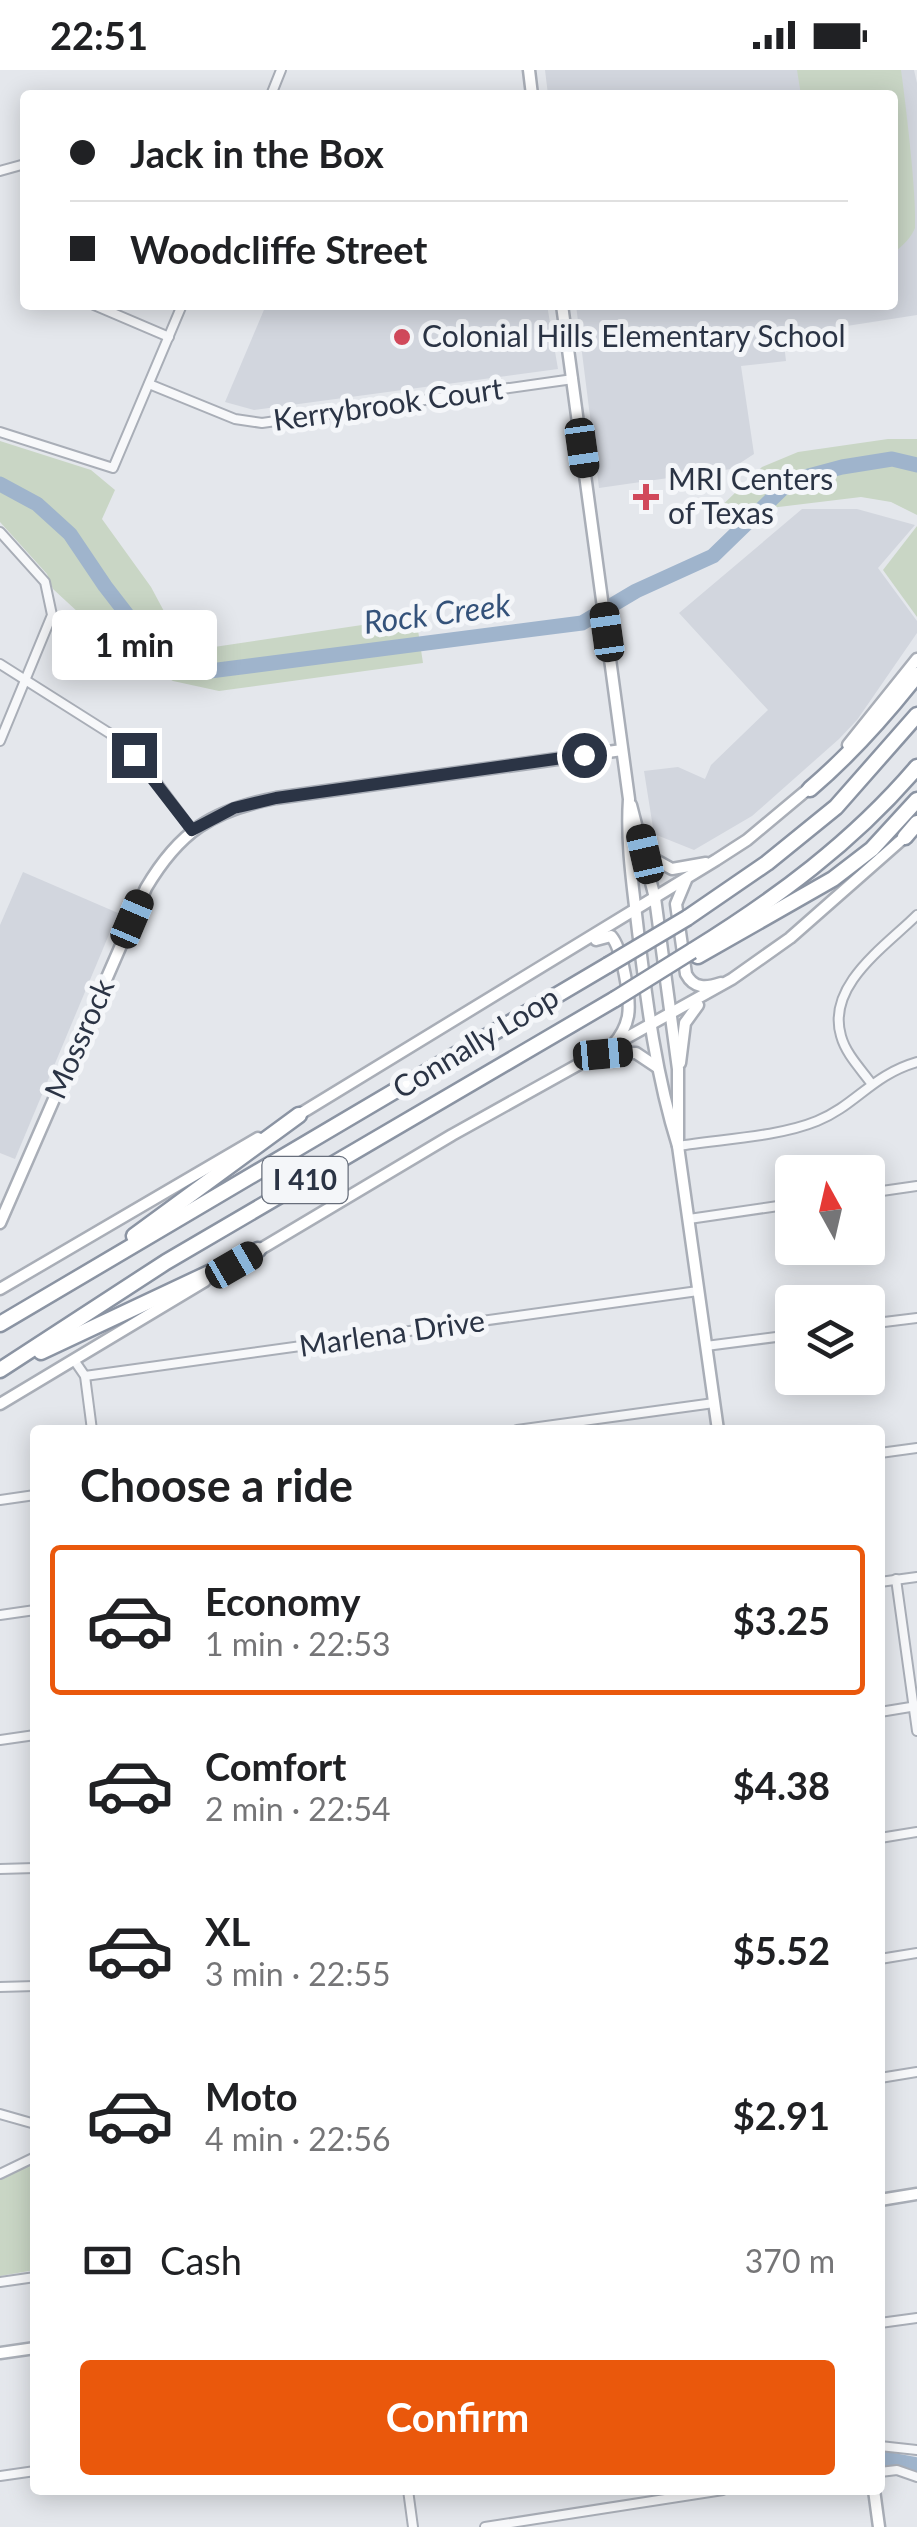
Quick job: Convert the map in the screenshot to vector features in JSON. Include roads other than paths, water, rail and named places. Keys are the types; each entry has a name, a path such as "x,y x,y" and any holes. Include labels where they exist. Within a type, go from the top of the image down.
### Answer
{"highway":[{"path":"810,789 856,748 917,675"},
{"name":"Connally Loop","path":"0,1324 687,918 767,863 836,808 917,715"},
{"path":"693,955 838,848 917,766"},
{"path":"693,955 832,880 872,849 917,800"},
{"path":"905,838 917,824"},
{"name":"Connally Loop","path":"0,1371 166,1262 693,955"},
{"path":"91,1270 299,1115"},
{"path":"0,1371 258,1250"}],"main road":[{"path":"563,310 629,800 655,898 678,1069 678,1146"},
{"path":"0,1271 4,1286 299,1115 716,860 810,789 917,659"},
{"name":"Mossrock","path":"0,1223 146,888 169,852 192,830 234,808 276,798 622,750"},
{"path":"629,800 627,840 650,1028 678,1146 717,1425"},
{"path":"0,1404 452,1135 732,980 790,938 905,838"},
{"path":"645,854 672,869 716,860"},
{"path":"686,879 676,904 689,981 702,988 732,980"},
{"path":"560,956 605,936 611,936 619,946 629,1010 621,1036 606,1052"},
{"path":"678,1069 686,1023 704,997"},
{"path":"606,1052 636,1053 658,1068"},
{"path":"885,2199 917,2194"},
{"path":"0,2353 30,2349"},
{"path":"875,2495 879,2527"}],"street":[{"path":"106,310 169,337"},
{"path":"0,432 113,468 180,310"},
{"name":"Kerrybrook Court","path":"149,384 235,420 262,423 573,379"},
{"path":"0,532 45,582 52,603 50,626 0,741"},
{"path":"0,664 116,738 146,768 192,830"},
{"path":"870,1083 845,1046 839,1009 858,974 917,915"},
{"path":"678,1146 806,1125 845,1106 870,1083 917,1062"},
{"path":"885,1191 917,1186"},
{"path":"689,1218 775,1206"},
{"name":"Marlena Drive","path":"84,1376 698,1291"},
{"path":"885,1322 917,1318"},
{"path":"706,1346 775,1336"},
{"path":"74,1360 84,1376 91,1425"},
{"path":"553,1425 714,1403"},
{"path":"885,1452 917,1448"},
{"path":"0,1500 30,1497"},
{"path":"885,1581 917,1576"},
{"path":"896,1580 917,1731"},
{"path":"0,1615 30,1611"},
{"path":"885,1711 915,1706"},
{"path":"0,1740 30,1736"},
{"path":"885,1837 917,1832"},
{"path":"0,1869 30,1868"},
{"path":"885,1958 917,1953"},
{"path":"0,1988 30,1986"},
{"path":"885,2077 917,2072"},
{"path":"0,2114 30,2123"},
{"path":"0,2174 30,2159"},
{"path":"0,2282 30,2278"},
{"path":"885,2322 917,2318"},
{"path":"885,2447 917,2450"},
{"path":"885,2471 897,2470 917,2477"},
{"path":"0,2476 30,2472"},
{"path":"409,2495 413,2527"},
{"path":"484,2527 691,2495"}],"waterway":[{"name":"Rock Creek","path":"0,484 37,504 70,534 166,665 210,671 582,623 636,591 713,556 783,488 801,478 892,459 917,465"},
{"path":"886,2459 917,2465"}],"place":[{"name":"Colonial Hills Elementary School","path":"402,337"},
{"name":"MRI Centers of Texas","path":"646,497"}]}
